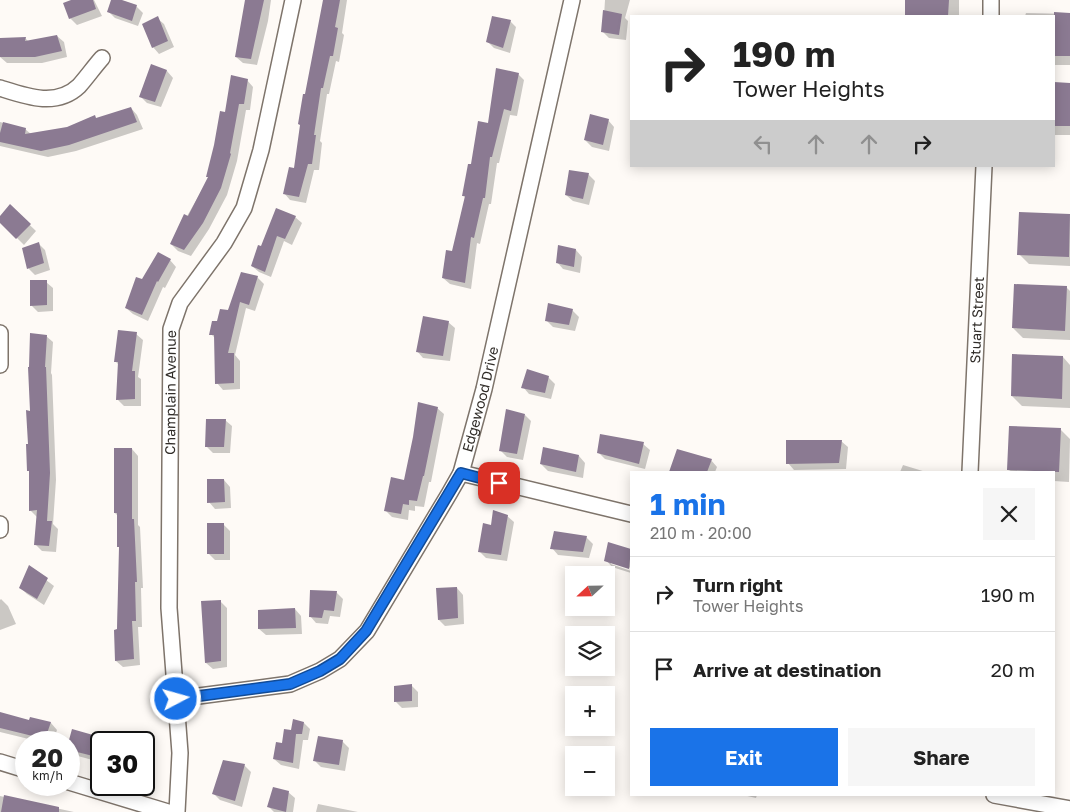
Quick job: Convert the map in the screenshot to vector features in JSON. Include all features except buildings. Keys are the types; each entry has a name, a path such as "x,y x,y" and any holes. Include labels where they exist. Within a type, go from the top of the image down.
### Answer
{"street":[{"name":"Champlain Avenue","path":"177,812 180,753 169,608 171,329 180,304 224,243 244,208 261,150 293,0"},
{"name":"Edgewood Drive","path":"176,699 290,684 320,671 340,659 366,631 461,473 484,389 572,0"},
{"path":"991,0 991,15"},
{"path":"0,88 41,99 65,94 78,86 102,58"},
{"name":"Stuart Street","path":"970,471 984,167"},
{"path":"0,333 0,365"},
{"path":"461,473 630,514"},
{"path":"0,524 0,530"},
{"path":"0,762 15,767"},
{"path":"80,785 168,812"},
{"path":"999,796 1070,809"}],"route":[{"path":"176,699 290,684 320,671 340,659 366,631 461,473 499,483"}]}
